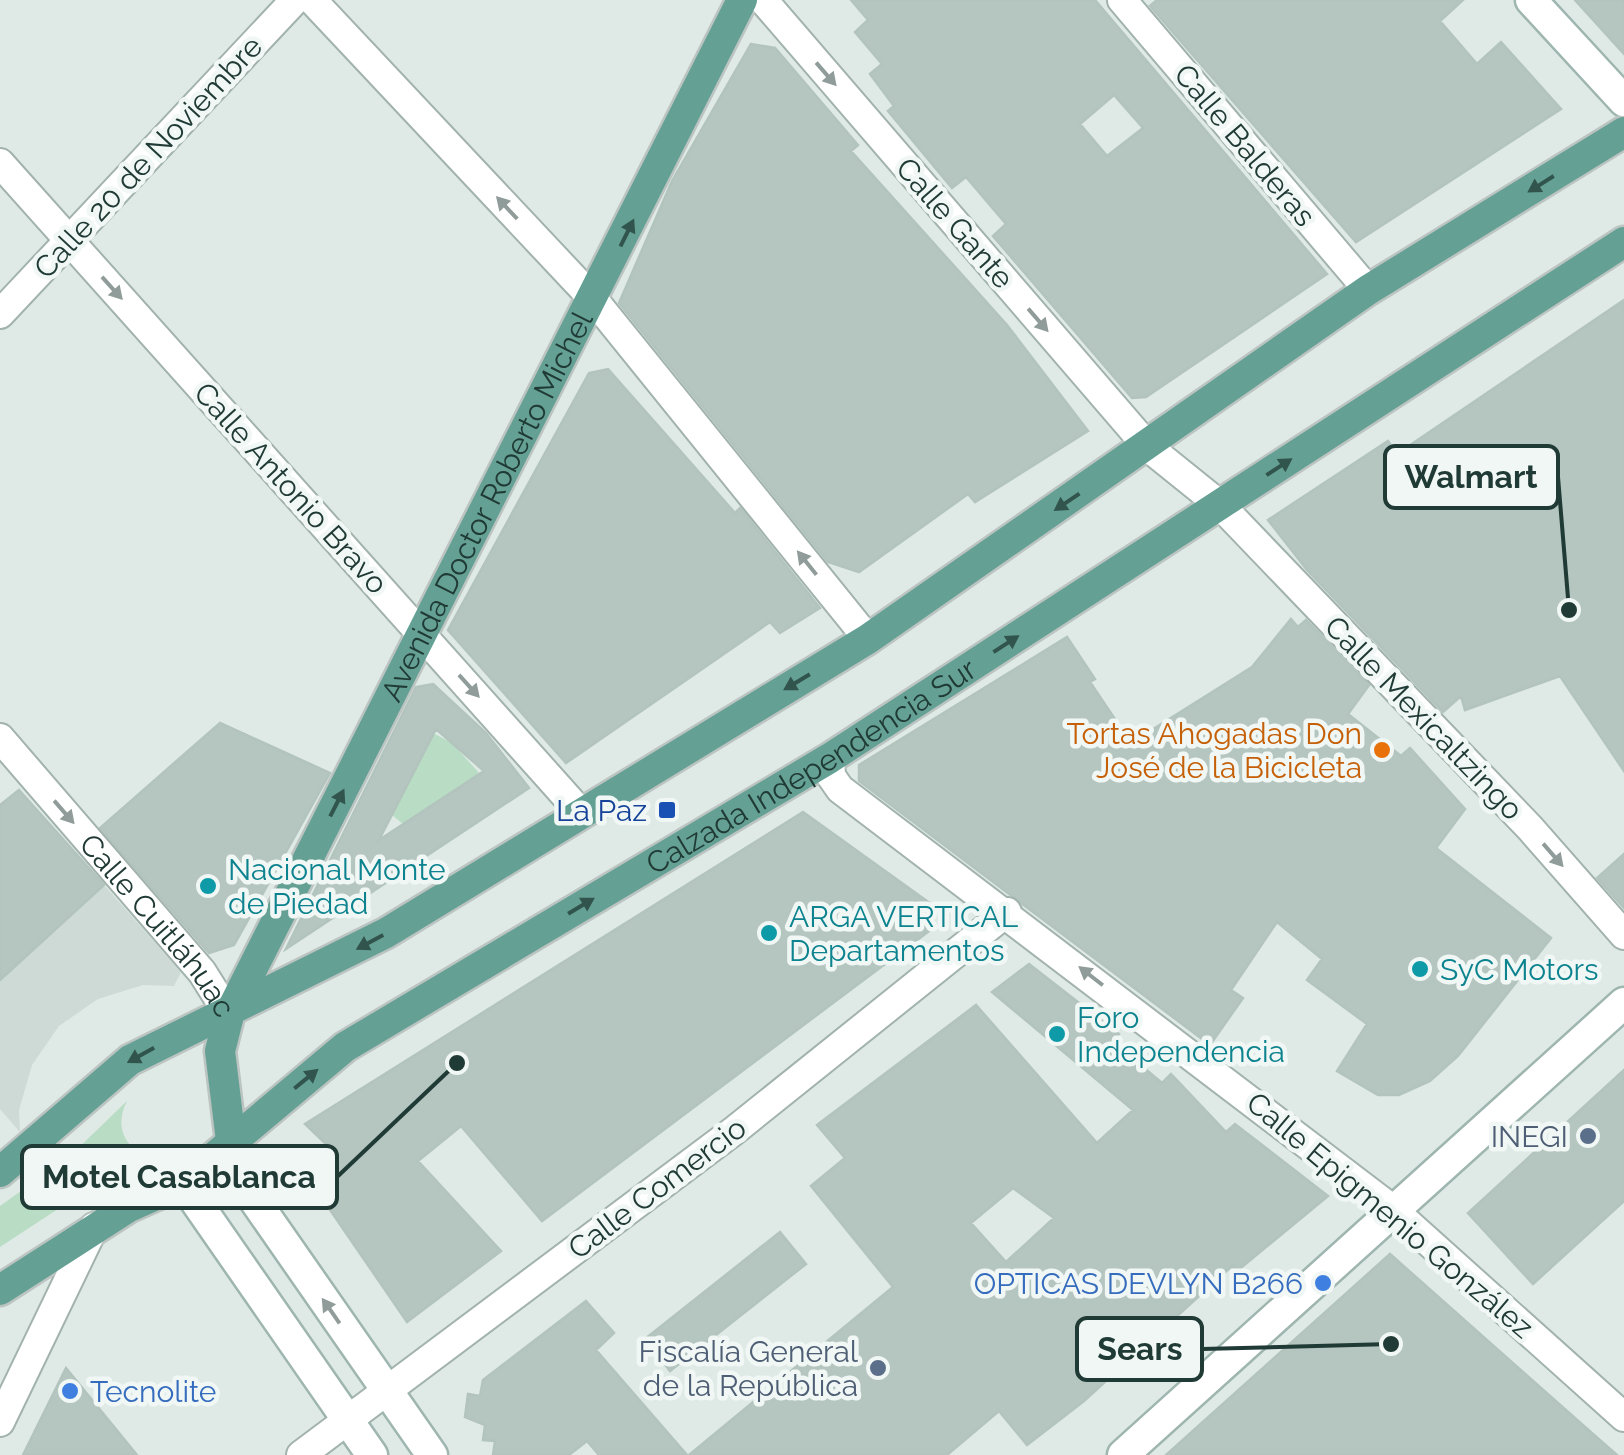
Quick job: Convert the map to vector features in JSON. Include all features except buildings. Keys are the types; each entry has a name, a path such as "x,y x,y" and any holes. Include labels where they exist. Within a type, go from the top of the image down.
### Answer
{"main road":[{"name":"Avenida Doctor Roberto Michel","path":"229,1015 594,300 742,0"},
{"path":"0,1172 130,1060 229,1015 386,933 868,639 1368,290 1624,132"},
{"name":"Calzada Independencia Sur","path":"0,1290 94,1228 154,1193 183,1183 346,1047 830,758 1624,242"},
{"name":"Calle Cuitláhuac","path":"229,1015 220,1052 230,1141"}],"street":[{"name":"Calle 20 de Noviembre","path":"0,314 184,124 295,0"},
{"path":"312,0 594,300 868,639"},
{"name":"Calle Gante","path":"763,0 1148,447 1220,505"},
{"name":"Calle Balderas","path":"1122,0 1368,290"},
{"path":"1531,0 1624,101"},
{"name":"Calle Antonio Bravo","path":"0,163 582,814"},
{"name":"Calle Mexicaltzingo","path":"1220,505 1530,828 1624,936"},
{"name":"Calle Cuitláhuac","path":"0,738 202,972 229,1015"},
{"name":"Calle Epigmenio González","path":"830,758 831,776 840,788 1392,1209 1624,1418"},
{"name":"Calle Comercio","path":"301,1455 735,1130 1007,912"},
{"path":"1123,1455 1624,1003"},
{"path":"230,1141 244,1184 432,1455"},
{"path":"183,1183 372,1455"},
{"path":"0,1422 94,1228"}],"shaded area":[{"path":"104,885 181,972 174,986 143,985 98,999 59,1026 32,1065 19,1110 20,1132 0,1109 0,980"}],"green space":[{"path":"433,733 452,743 480,774 403,824 392,815"},
{"path":"127,1101 121,1122 126,1139 139,1152 160,1158 93,1186 0,1247 0,1206 70,1156"}],"place":[{"name":"Walmart","path":"1569,610"},
{"name":"Tortas Ahogadas Don José de la Bicicleta","path":"1382,750"},
{"name":"La Paz","path":"667,810"},
{"name":"Nacional Monte de Piedad","path":"208,886"},
{"name":"ARGA VERTICAL Departamentos","path":"769,933"},
{"name":"SyC Motors","path":"1420,969"},
{"name":"Foro Independencia","path":"1057,1034"},
{"name":"Motel Casablanca","path":"457,1063"},
{"name":"INEGI","path":"1588,1136"},
{"name":"OPTICAS DEVLYN B266","path":"1323,1283"},
{"name":"Sears","path":"1391,1344"},
{"name":"Fiscalía General de la República","path":"878,1368"},
{"name":"Tecnolite","path":"70,1391"}]}
